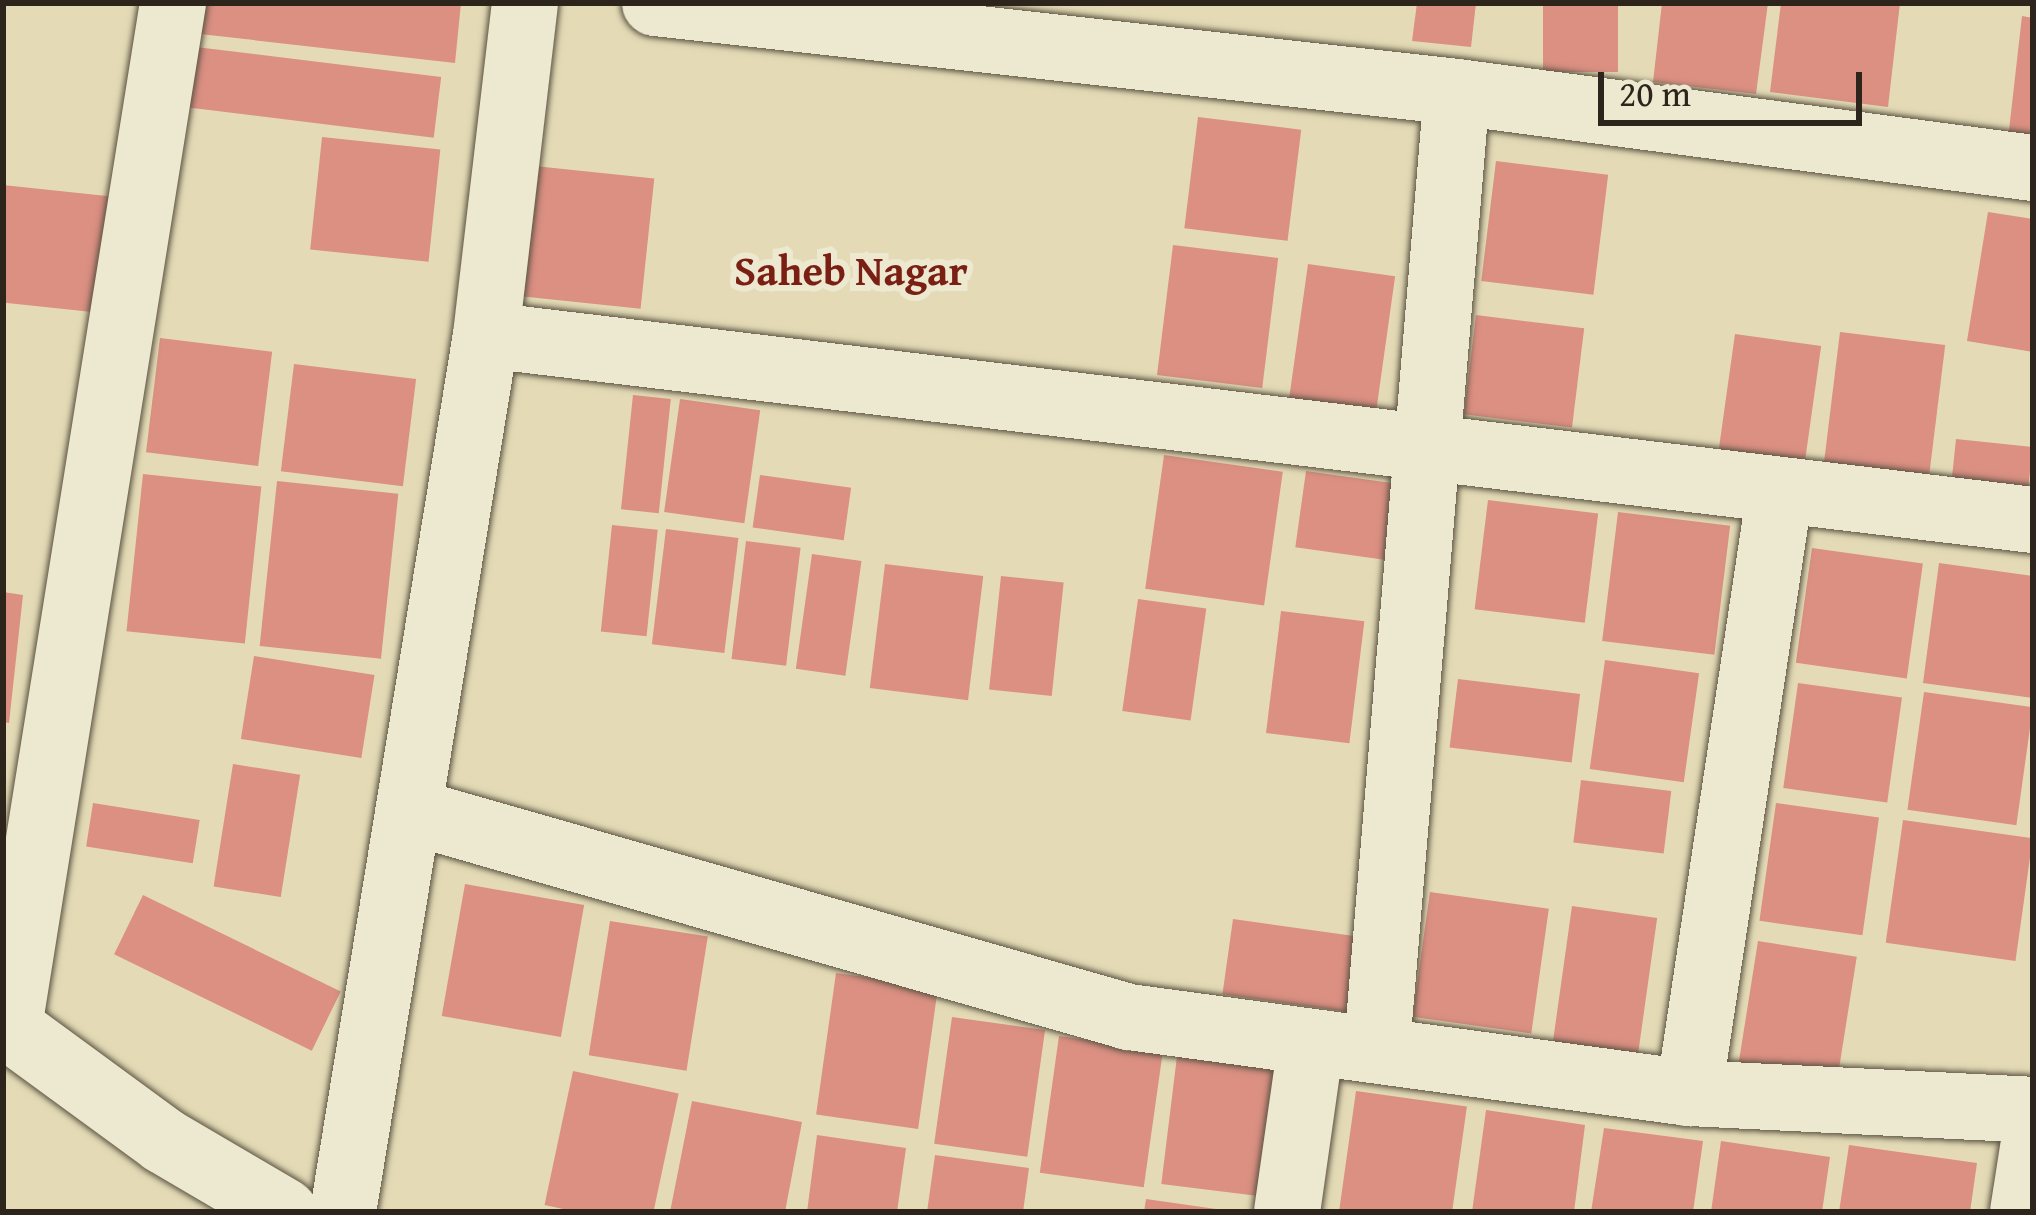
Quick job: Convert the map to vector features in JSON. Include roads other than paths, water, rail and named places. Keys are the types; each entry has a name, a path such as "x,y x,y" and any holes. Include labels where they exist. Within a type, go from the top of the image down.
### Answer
{"street":[{"path":"173,3 6,1025 164,1141 285,1212"},
{"path":"343,1212 413,812 486,335 525,3"},
{"path":"656,3 1457,92 2033,168"},
{"path":"1377,1046 1432,449 1457,92"},
{"path":"486,335 2033,520"},
{"path":"1689,1093 1780,491"},
{"path":"413,812 1130,1017 1311,1043 1377,1046 1689,1093 2033,1110"},
{"path":"1287,1212 1311,1043"},
{"path":"2023,1212 2033,1148"}],"district":[{"name":"Saheb Nagar","path":"851,270"}]}
